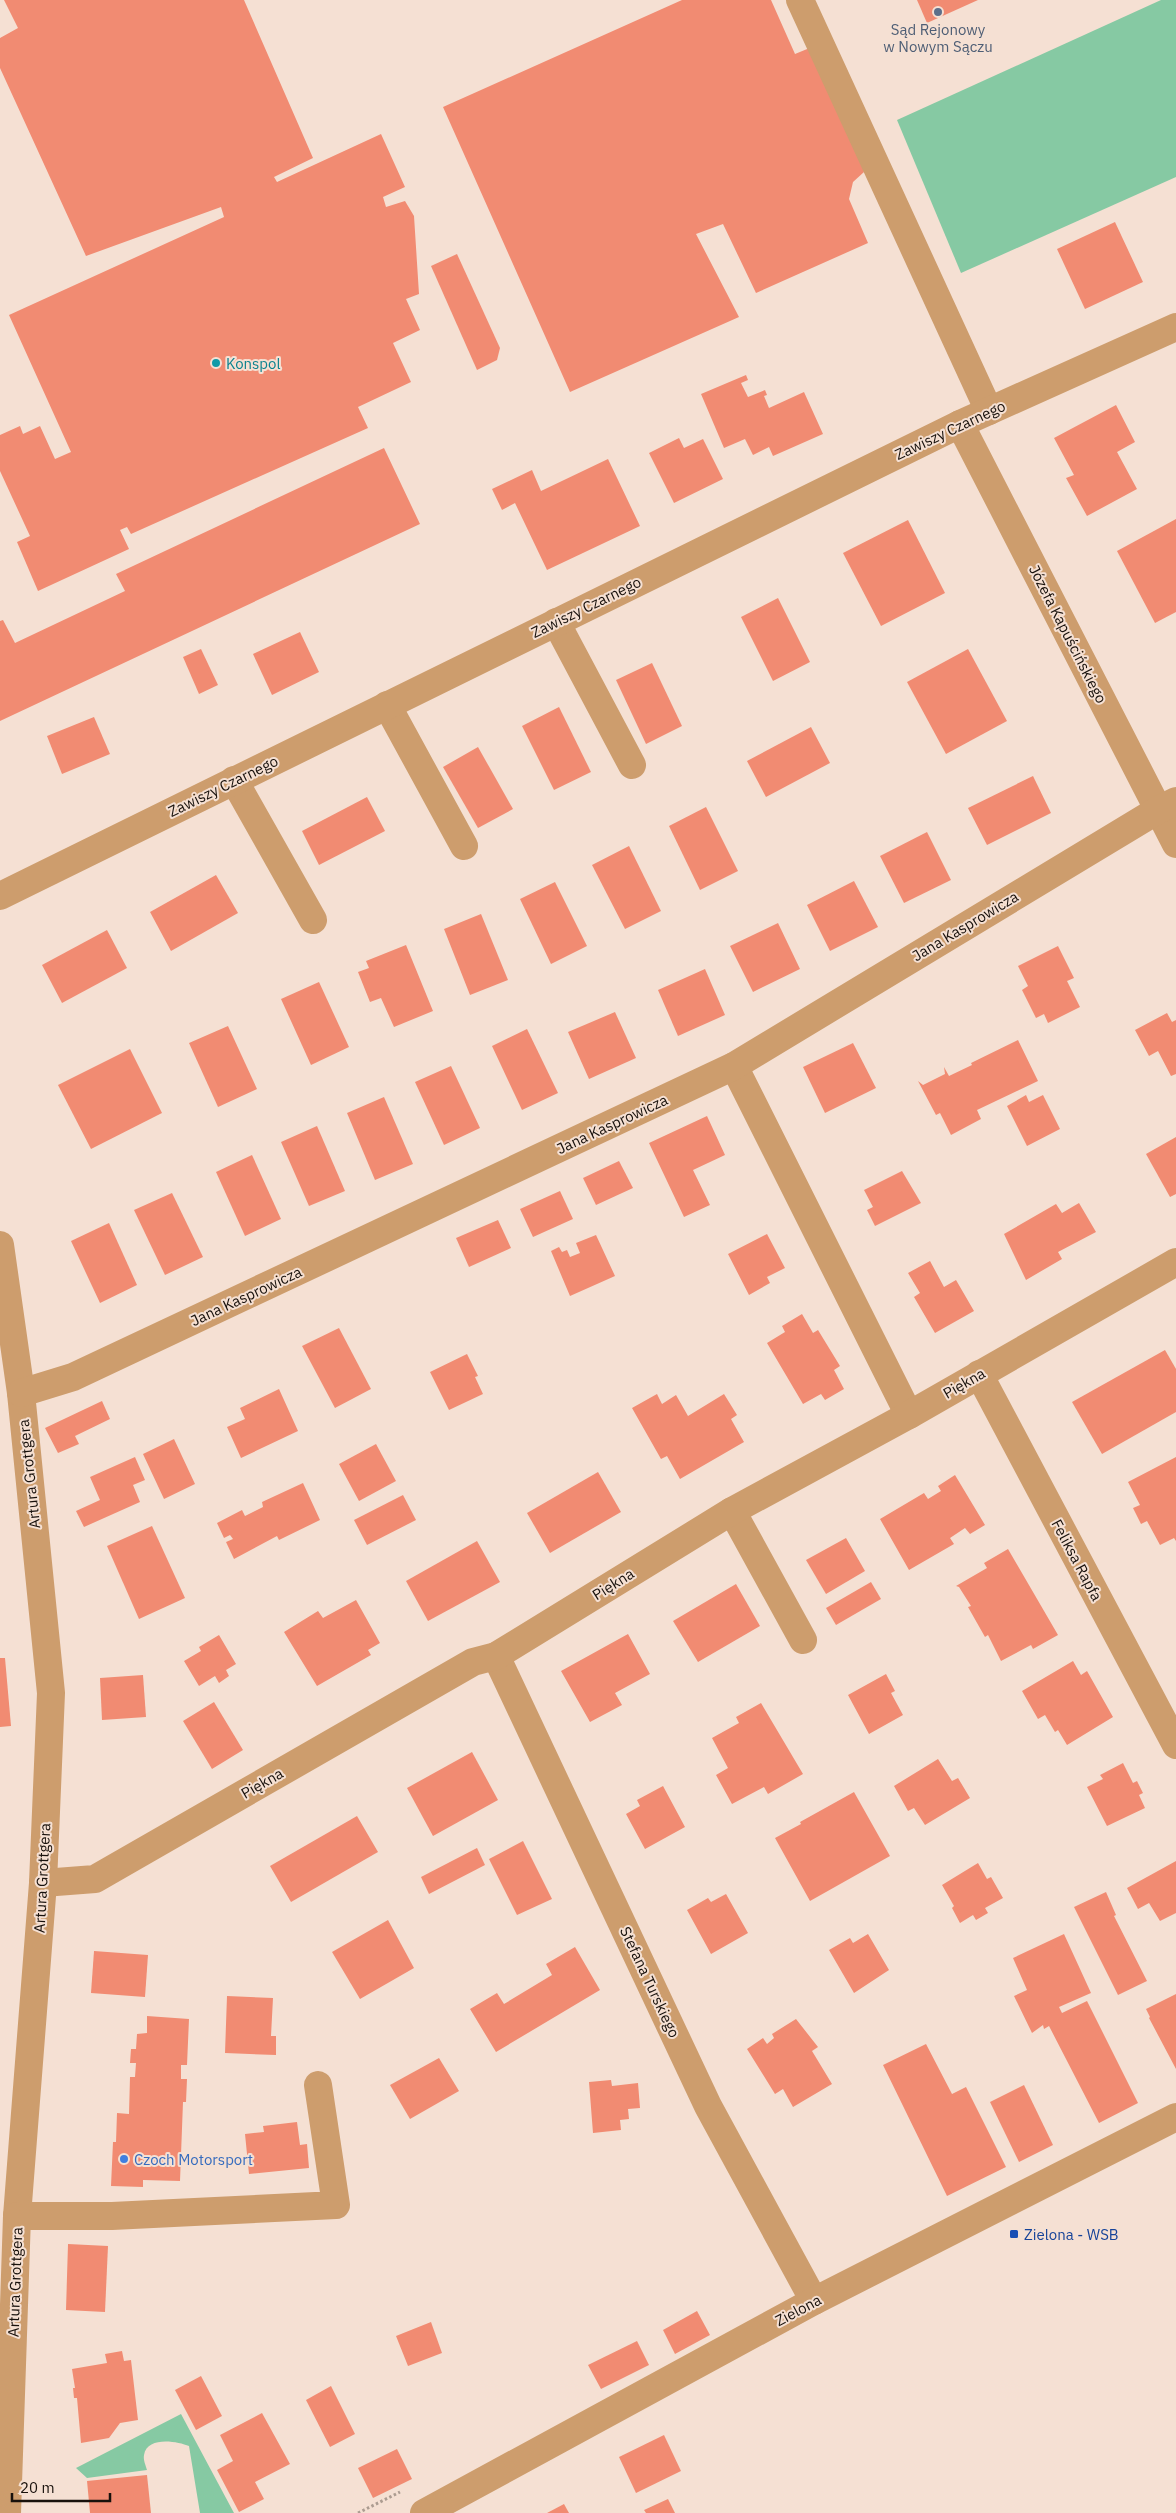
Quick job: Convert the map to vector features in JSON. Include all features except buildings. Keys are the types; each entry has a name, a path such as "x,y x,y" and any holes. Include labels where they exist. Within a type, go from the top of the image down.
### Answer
{"street":[{"path":"800,0 989,411"},
{"name":"Zawiszy Czarnego","path":"0,896 960,424 1176,327"},
{"name":"Józefa Kapuścińskiego","path":"960,424 1167,805 1176,844"},
{"path":"556,622 632,765"},
{"path":"387,705 464,846"},
{"path":"234,780 313,920"},
{"name":"Jana Kasprowicza","path":"21,1393 73,1377 734,1066 1167,805"},
{"path":"734,1066 909,1415"},
{"name":"Artura Grottgera","path":"0,1245 21,1393 51,1693 44,1883 17,2216 8,2263 7,2513"},
{"name":"Piękna","path":"44,1883 95,1879 473,1662 496,1656 732,1511 909,1415 1176,1262"},
{"name":"Feliksa Rapfa","path":"979,1374 1176,1745"},
{"path":"732,1511 803,1640"},
{"name":"Stefana Turskiego","path":"496,1656 708,2106 814,2301"},
{"path":"17,2216 112,2216 336,2204 318,2085"},
{"name":"Zielona","path":"424,2513 814,2301 1176,2117"}],"path":[{"path":"358,2513 402,2491"}],"green space":[{"path":"1161,0 1176,0 1176,177 961,273 897,120"},
{"path":"181,2414 234,2513 200,2513 189,2446 184,2444 156,2442 151,2445 146,2449 144,2455 147,2470 87,2478 76,2468"}],"place":[{"name":"Sąd Rejonowy w Nowym Sączu","path":"938,12"},
{"name":"Konspol","path":"216,363"},
{"name":"Czoch Motorsport","path":"124,2159"},
{"name":"Zielona - WSB","path":"1014,2234"}]}
